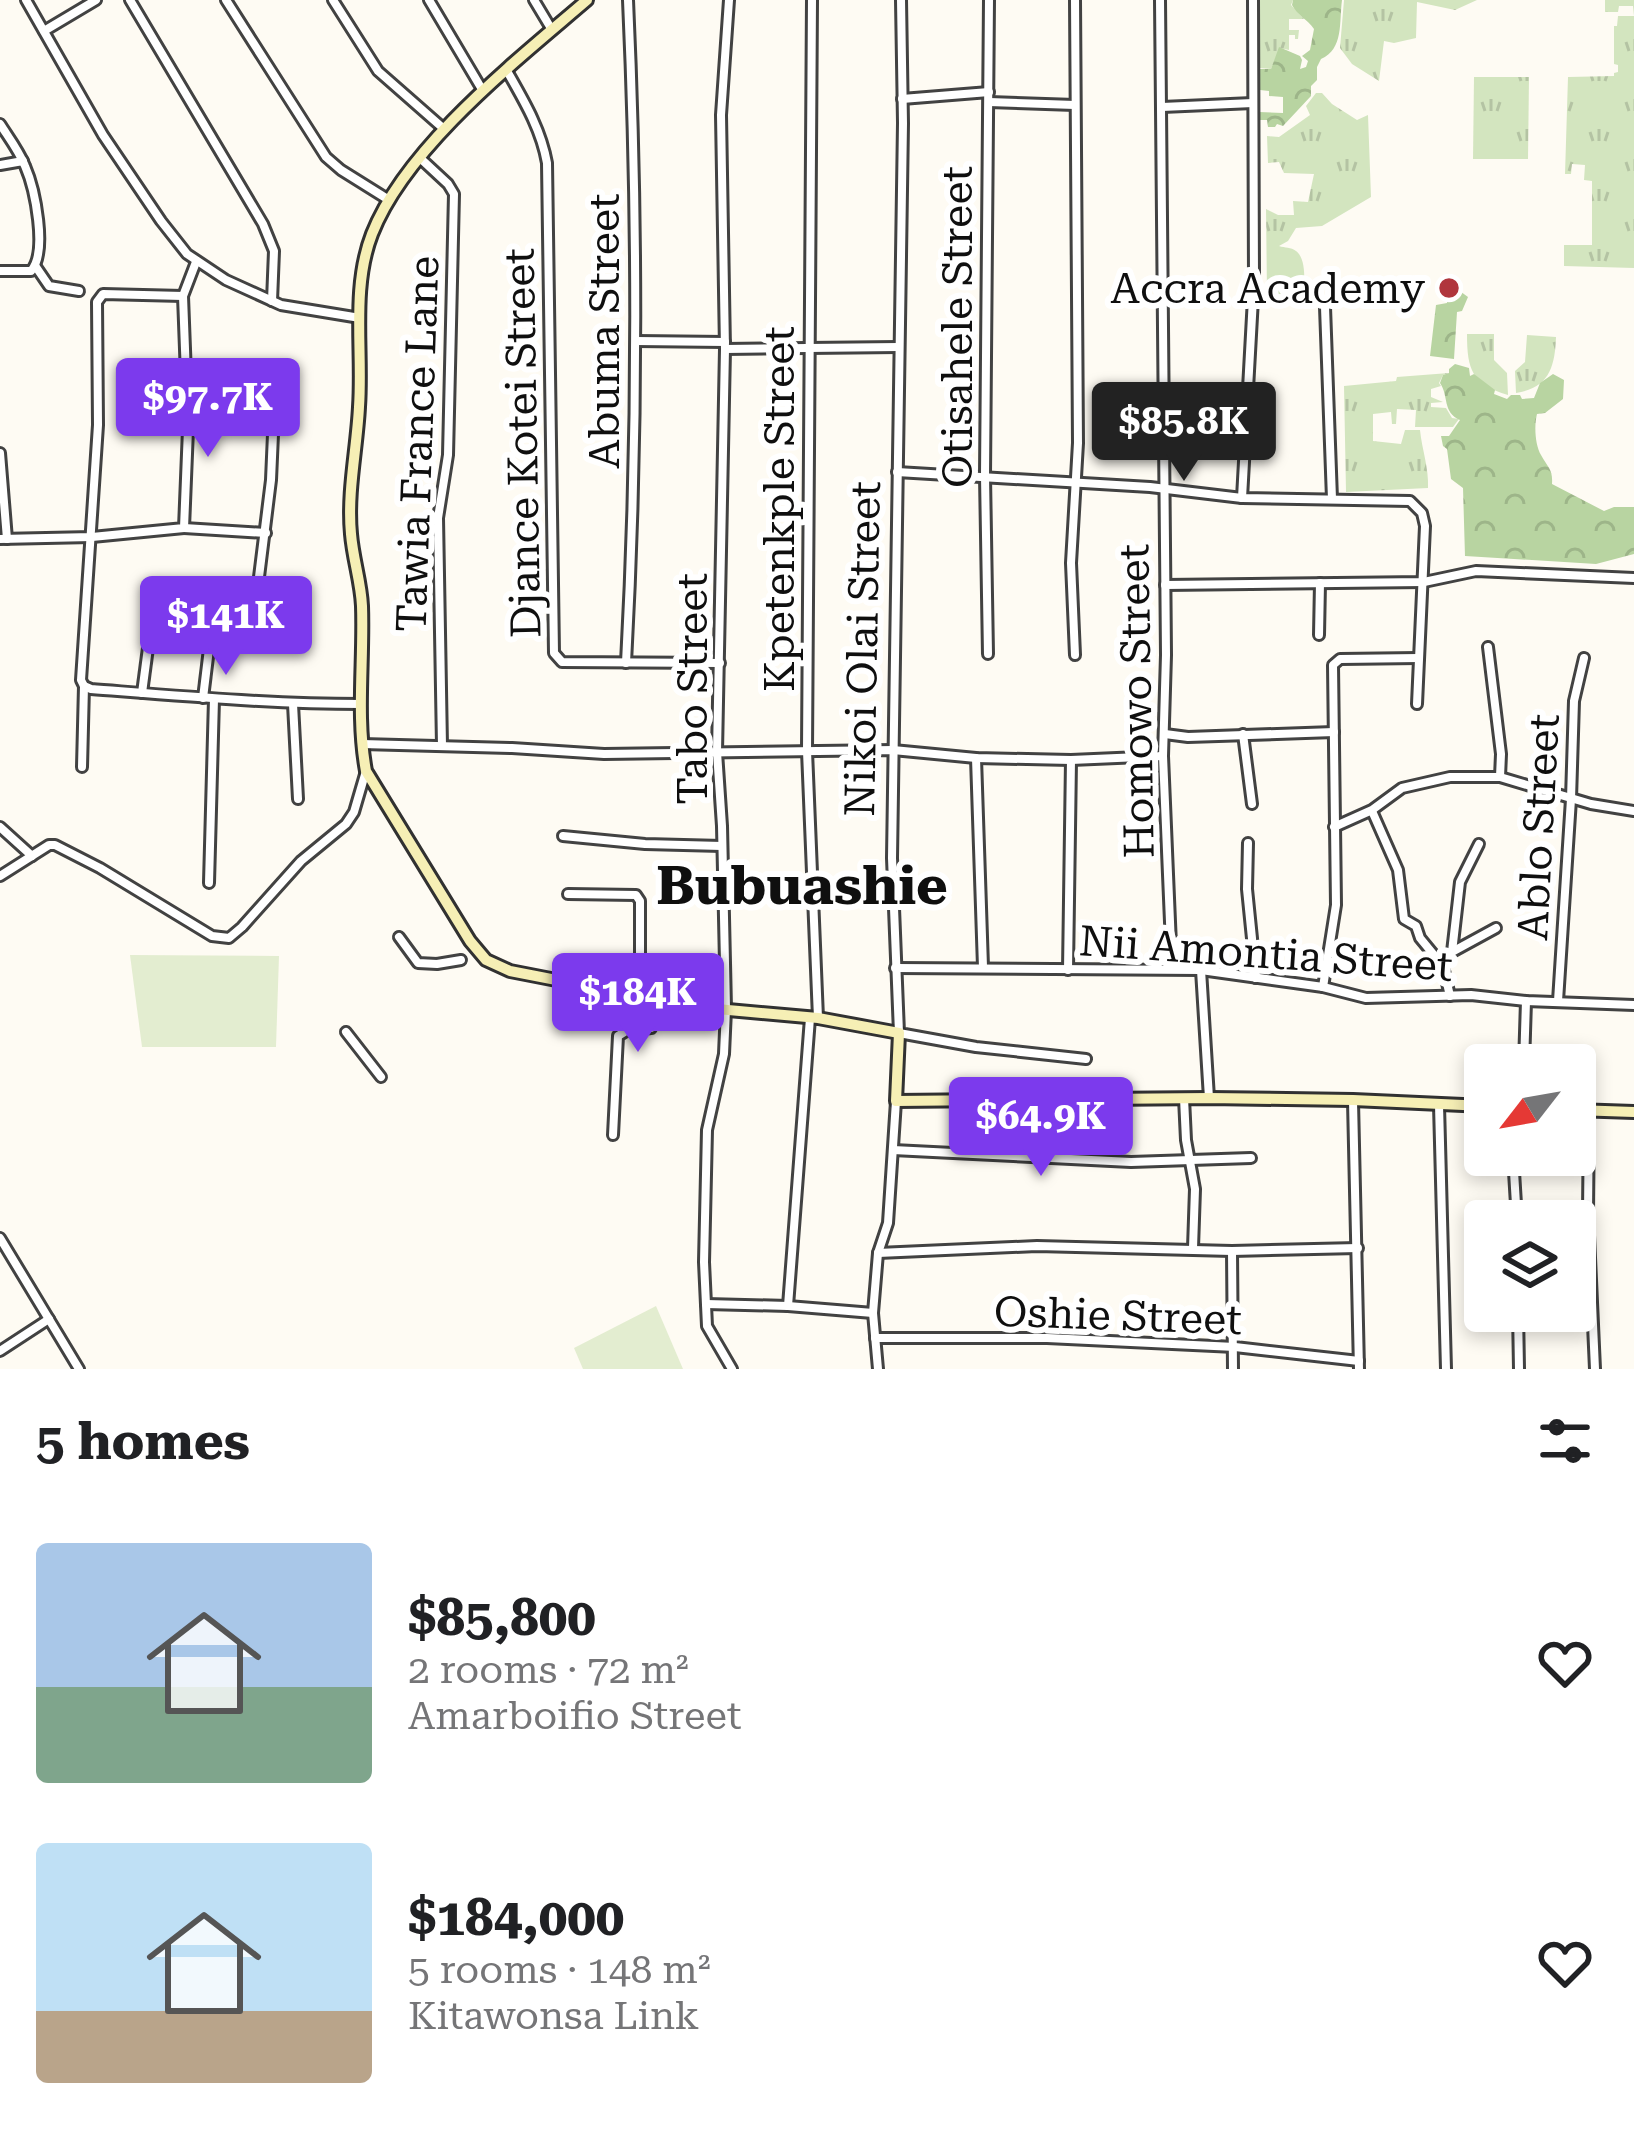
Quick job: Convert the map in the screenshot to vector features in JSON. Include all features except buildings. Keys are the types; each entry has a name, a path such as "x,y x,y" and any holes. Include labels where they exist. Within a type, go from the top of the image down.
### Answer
{"street":[{"path":"26,0 104,135 172,236 196,262 293,309 359,318"},
{"path":"44,32 96,0"},
{"path":"130,0 262,224 274,251 272,301"},
{"path":"226,0 326,157 389,200"},
{"path":"333,0 378,71 445,130"},
{"path":"428,0 484,92"},
{"path":"534,0 552,30"},
{"path":"586,0 484,92 420,158 389,200 367,250 359,318 351,534 362,604 361,744 366,771 470,941 486,960 510,971 697,1007 814,1018 976,1047 1086,1059"},
{"name":"Abuma Street","path":"626,663 637,341 628,0"},
{"name":"Tabo Street","path":"729,0 721,115 725,345 717,752 726,1009 724,1054 707,1130 704,1262 707,1326 732,1369"},
{"name":"Kpetenkple Street","path":"788,1306 814,1018 808,752 812,0"},
{"name":"Nikoi Olai Street","path":"878,1369 873,1313 878,1253 888,1223 899,1033 893,750 901,0"},
{"name":"Otisahele Street","path":"988,654 989,0"},
{"path":"1075,0 1078,399 1071,563 1076,655"},
{"name":"Homowo Street","path":"1160,0 1163,756 1172,969"},
{"path":"1242,498 1254,280 1252,0"},
{"name":"Djance Kotei Street","path":"507,71 533,118 547,163 553,649 562,662 720,663"},
{"path":"902,99 989,97 1075,105"},
{"path":"1162,107 1253,104"},
{"path":"0,124 32,185 40,240 36,267 49,286 79,291"},
{"name":"Tawia France Lane","path":"420,158 452,189 454,218 448,455 438,518 442,746"},
{"path":"0,165 23,161"},
{"path":"184,528 188,429 183,296 196,262"},
{"path":"0,271 36,267"},
{"path":"82,767 81,680 98,425 97,302 104,294 183,296"},
{"path":"1325,307 1332,499"},
{"path":"637,341 899,347"},
{"path":"273,647 275,615 259,577 274,411"},
{"path":"0,453 3,539 184,528 266,533"},
{"path":"897,472 1242,498 1414,503 1425,526 1417,704"},
{"path":"1165,586 1424,582 1475,571 1634,578"},
{"path":"1319,583 1319,635"},
{"path":"209,883 212,624"},
{"path":"142,693 152,625"},
{"path":"1488,646 1500,777"},
{"path":"1323,987 1336,905 1333,665 1340,659 1419,658"},
{"name":"Ablo Street","path":"1558,1001 1574,701 1584,658"},
{"path":"84,686 208,699 362,704"},
{"path":"292,704 298,799"},
{"path":"1166,734 1334,731"},
{"path":"1244,734 1252,804"},
{"path":"361,744 604,754 893,750 976,758 1163,756"},
{"path":"976,758 983,967"},
{"path":"1068,970 1071,760"},
{"path":"0,876 49,845 66,849 212,937 229,938 301,860 346,824 355,812 366,771"},
{"path":"1334,827 1372,810 1402,788 1427,780 1500,777 1571,799 1634,811"},
{"path":"1372,810 1398,870 1404,919 1416,926 1443,966 1450,996"},
{"path":"0,826 32,856"},
{"path":"563,836 722,846"},
{"path":"1248,843 1247,889 1256,978"},
{"path":"1443,966 1452,952 1460,881 1479,844"},
{"path":"568,894 636,895 640,901 640,994"},
{"path":"1452,952 1496,928"},
{"path":"399,937 418,963 460,960"},
{"name":"Nii Amontia Street","path":"895,968 1201,970 1323,987 1366,998 1450,996 1634,1005"},
{"path":"1201,970 1209,1098"},
{"path":"614,1135 618,1036 650,1028 654,997"},
{"path":"1525,1044 1526,1001"},
{"path":"346,1032 382,1076"},
{"path":"1184,1098 1195,1189 1193,1248"},
{"path":"896,1101 1209,1098 1464,1106"},
{"path":"1353,1100 1359,1365"},
{"path":"1439,1105 1446,1369"},
{"path":"1596,1111 1634,1112"},
{"path":"893,1150 1131,1162 1251,1158"},
{"path":"1588,1176 1595,1369"},
{"path":"0,1238 79,1369"},
{"path":"878,1253 1036,1246 1232,1251 1358,1248"},
{"path":"1232,1251 1233,1369"},
{"path":"706,1304 873,1313"},
{"path":"0,1351 49,1319"},
{"path":"1518,1332 1519,1369"},
{"name":"Oshie Street","path":"874,1338 1047,1338 1234,1347 1359,1365"}],"green space":[{"path":"1260,0 1293,0 1291,5 1304,19 1289,19 1289,30 1299,30 1298,39 1289,35 1289,50 1280,48 1271,69 1260,68"},
{"path":"1293,0 1342,0 1339,34 1334,49 1317,67 1311,96 1283,126 1268,127 1267,120 1259,120 1259,112 1283,113 1283,97 1260,90 1260,69 1271,69 1279,47 1300,56 1300,69 1308,61 1302,56 1310,50 1314,29 1294,9"},
{"path":"1344,0 1477,0 1455,10 1417,2 1416,38 1384,41 1379,81 1352,64 1340,48"},
{"path":"1605,0 1634,0 1634,16 1633,6 1605,12"},
{"path":"1618,16 1634,16 1634,268 1564,266 1564,245 1592,245 1592,181 1584,180 1585,165 1572,164 1571,174 1565,174 1568,77 1614,76 1618,65 1614,64 1614,26"},
{"path":"1474,77 1529,77 1528,159 1473,159"},
{"path":"1316,93 1357,120 1368,115 1371,197 1322,226 1296,228 1279,246 1300,255 1304,296 1267,293 1266,209 1294,215 1293,201 1308,202 1314,174 1284,173 1279,162 1268,163 1267,136 1279,137 1310,115 1306,106"},
{"path":"1457,289 1468,297 1457,312 1454,359 1430,356 1436,305 1447,303 1447,290"},
{"path":"1467,334 1494,334 1494,360 1507,373 1508,395 1486,386 1474,374"},
{"path":"1527,335 1556,337 1554,358 1543,381 1516,393 1515,371 1525,362"},
{"path":"1455,364 1469,368 1470,376 1474,374 1494,394 1507,399 1511,395 1534,398 1540,383 1553,374 1564,380 1563,399 1536,419 1537,446 1552,484 1604,511 1634,507 1634,554 1596,564 1465,556 1463,488 1451,479 1441,436 1449,436 1460,420 1451,413 1440,383"},
{"path":"1449,373 1443,375 1441,386 1431,389 1431,397 1443,402 1431,403 1431,407 1446,408 1452,418 1459,419 1453,427 1415,427 1416,410 1397,409 1396,424 1392,424 1391,412 1373,414 1373,441 1401,444 1405,430 1420,430 1428,488 1346,492 1344,386"},
{"path":"130,955 279,956 276,1047 142,1047"},
{"path":"656,1306 683,1369 583,1369 574,1348"}],"place":[{"name":"Accra Academy","path":"1449,288"}],"district":[{"name":"Bubuashie","path":"802,885"}]}
